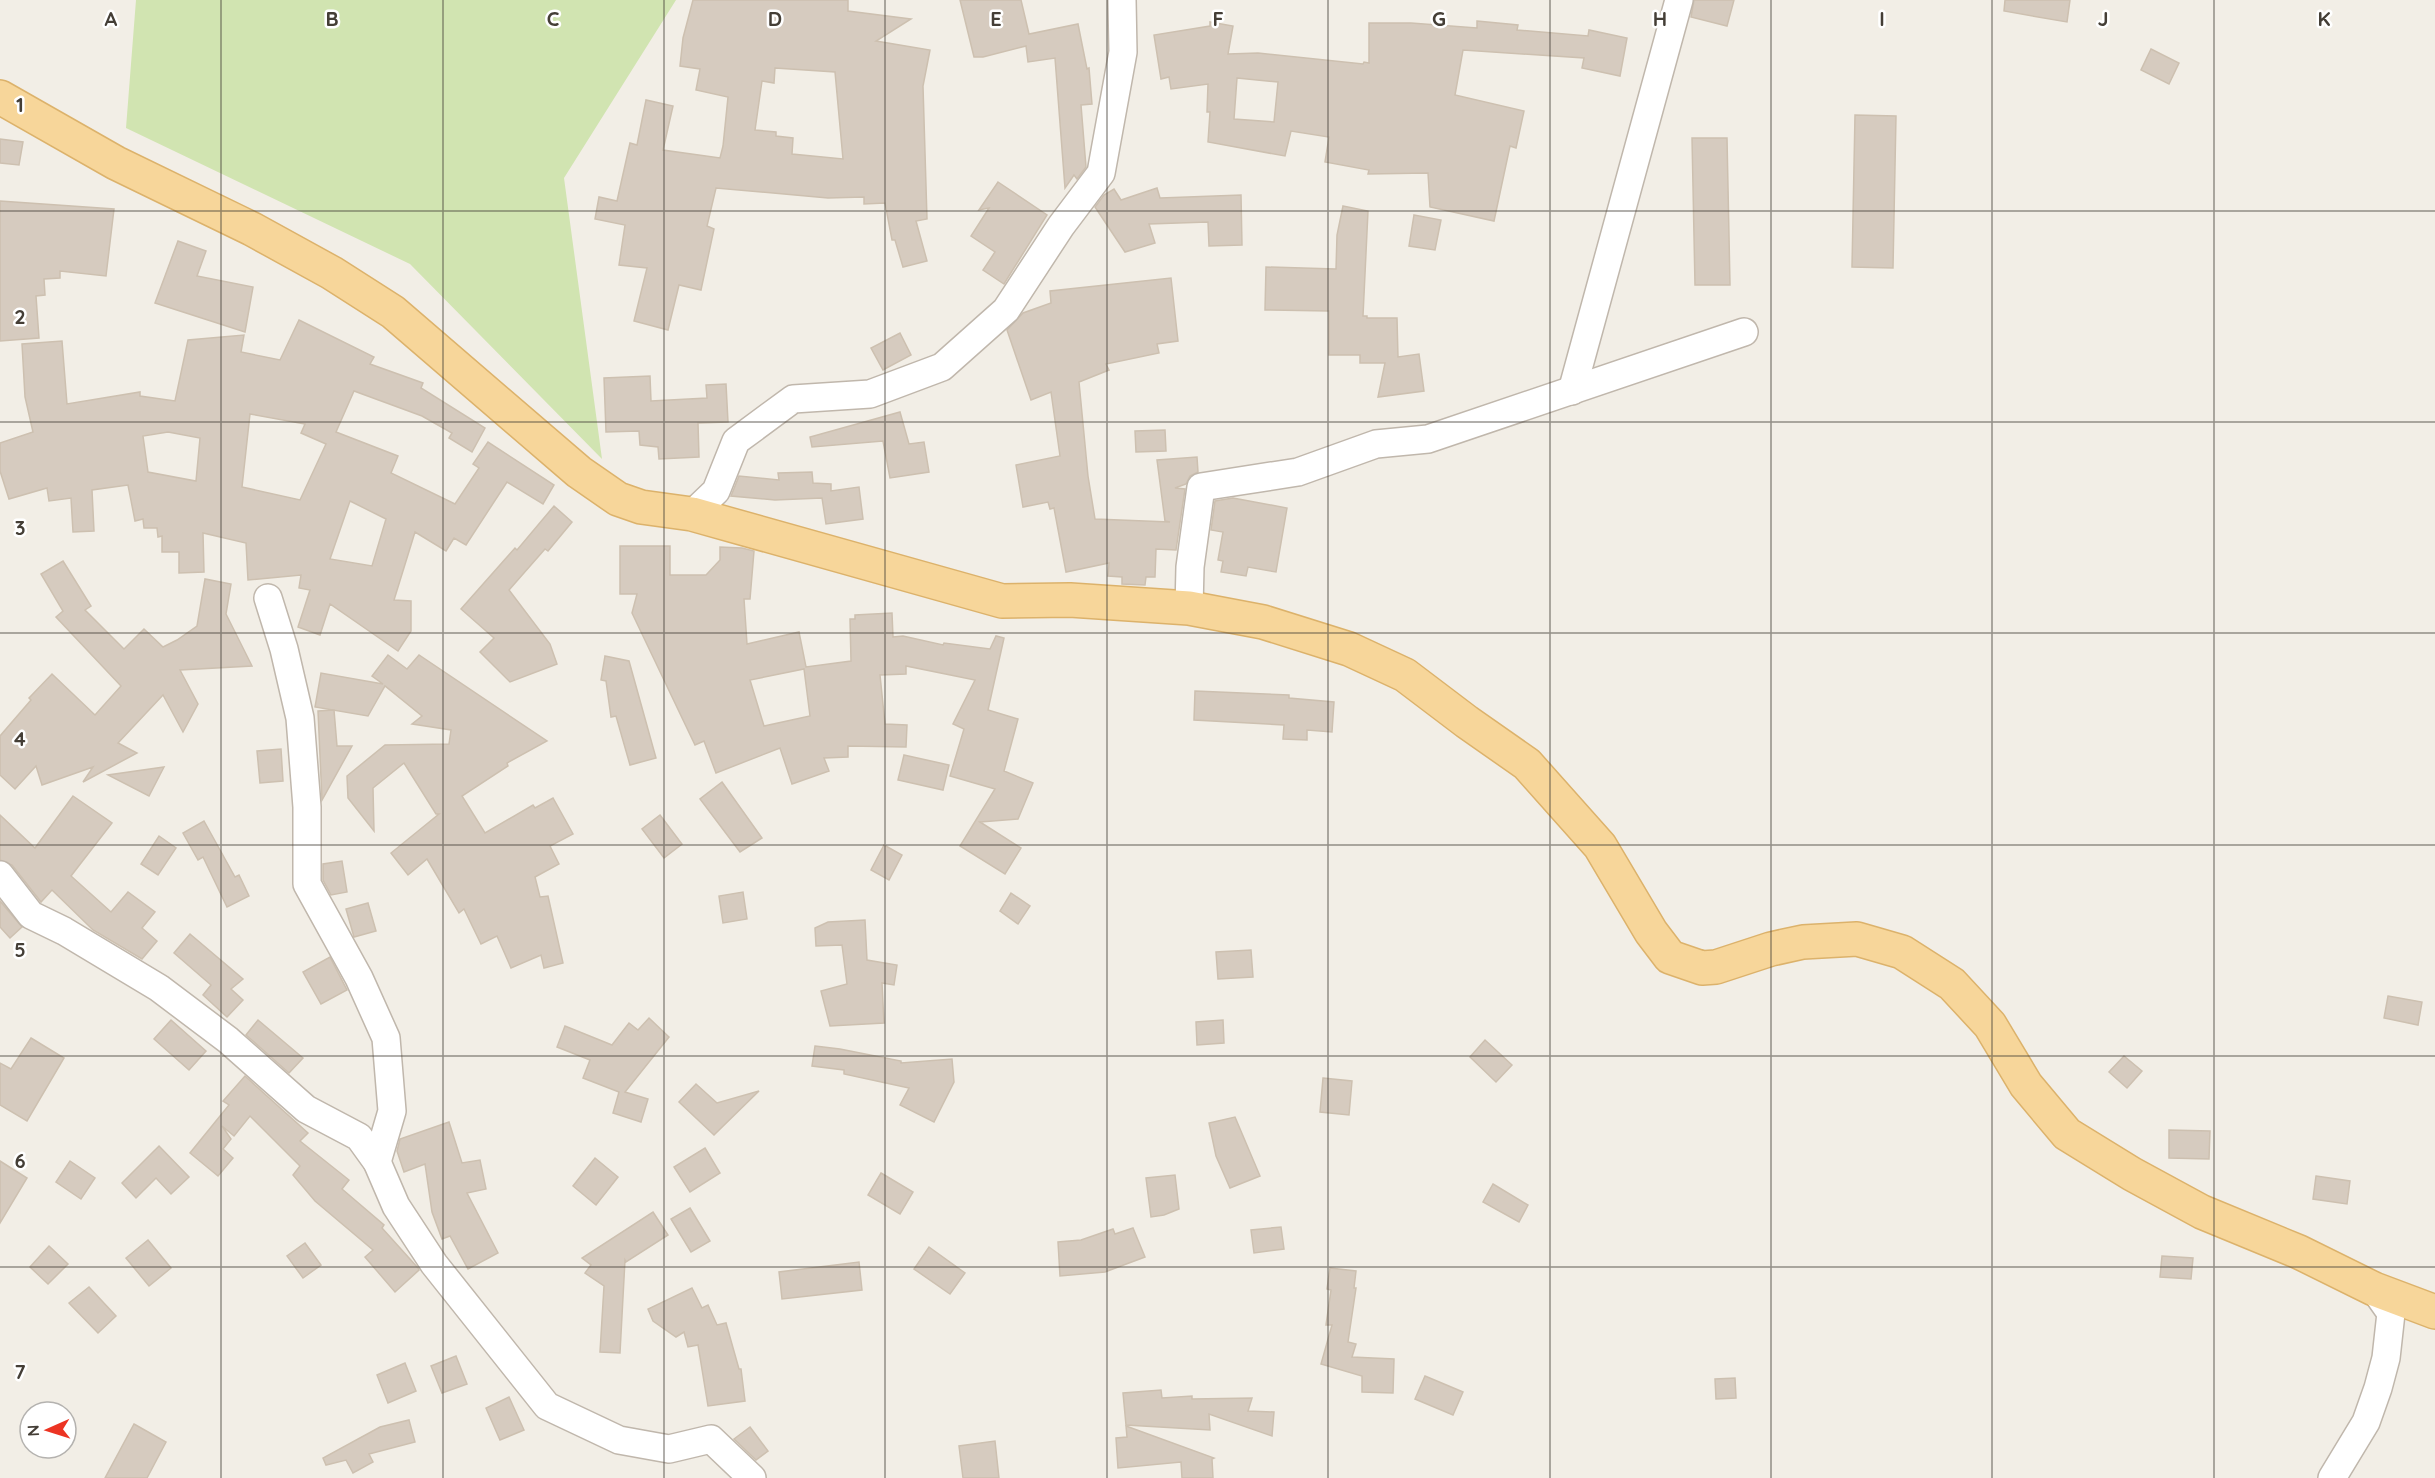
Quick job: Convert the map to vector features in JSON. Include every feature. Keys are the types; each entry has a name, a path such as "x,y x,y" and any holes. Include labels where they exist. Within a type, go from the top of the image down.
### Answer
{"main road":[{"path":"0,97 116,163 252,229 332,273 393,312 579,471 609,493 641,507 692,514 1002,601 1070,600 1189,608 1263,622 1349,649 1405,675 1533,771 1600,846 1651,932 1670,957 1702,968 1716,967 1803,942 1857,939 1902,952 1952,984 1990,1025 2025,1085 2067,1134 2132,1174 2202,1212 2299,1252 2374,1289 2435,1312"}],"street":[{"path":"692,514 716,490 736,441 793,399 870,393 942,367 1006,310 1061,226 1101,173 1123,52 1122,0"},
{"path":"1572,391 1679,0"},
{"path":"1189,608 1190,567 1201,487 1298,472 1376,444 1428,439 1744,332"},
{"path":"268,598 284,649 300,718 307,807 307,884 359,978 386,1038 392,1111 377,1162"},
{"path":"0,875 31,915 63,931 159,988 228,1040 306,1109 359,1137 377,1162 396,1206 434,1264 547,1406 619,1440 669,1449 711,1438 752,1478"},
{"path":"2332,1478 2366,1422 2386,1358 2391,1313 2374,1289"}],"green space":[{"path":"136,0 676,0 564,178 602,459 410,264 126,128"}],"building":[{"path":"693,0 848,0 848,11 911,19 876,41 930,50 923,86 927,219 916,221 927,261 903,267 895,240 892,240 885,203 864,204 864,197 828,198 716,188 707,226 714,229 701,290 679,285 668,330 634,321 647,268 619,265 625,225 595,219 599,197 617,201 630,143 637,145 646,100 673,106 663,150 720,158 723,146 728,97 696,90 700,69 680,66 683,38","holes":["775,68 835,72 843,159 792,154 793,138 776,136 776,132 755,130 762,81 774,83"]},
{"path":"960,0 1021,0 1029,34 1078,24 1087,69 1089,68 1092,104 1081,105 1086,167 1077,179 1074,175 1065,188 1055,58 1028,62 1026,46 983,57 974,57"},
{"path":"1694,0 1734,0 1727,26 1691,17"},
{"path":"2005,0 2070,0 2067,22 2004,11"},
{"path":"1477,21 1518,25 1517,30 1588,36 1589,30 1627,38 1620,76 1582,68 1584,58 1463,50 1455,95 1524,111 1516,148 1510,146 1494,221 1430,207 1428,173 1368,174 1369,170 1325,162 1329,137 1291,131 1285,156 1208,142 1210,112 1207,112 1208,84 1171,89 1169,77 1161,79 1154,35 1210,26 1210,22 1233,26 1228,54 1258,53 1363,64 1364,62 1369,63 1369,23 1411,23 1477,28","holes":["1237,78 1278,82 1274,122 1234,119"]},
{"path":"2151,49 2179,63 2169,84 2141,70"},
{"path":"1855,115 1896,116 1893,268 1852,267"},
{"path":"1692,138 1727,138 1730,285 1695,285"},
{"path":"0,139 23,142 19,165 0,163"},
{"path":"998,182 1047,215 1004,284 983,270 995,252 971,236 989,208 979,210"},
{"path":"1157,188 1160,198 1241,195 1242,245 1209,246 1208,222 1149,224 1155,243 1125,252 1095,207 1104,195 1114,189 1121,200"},
{"path":"0,201 114,209 106,276 60,271 60,278 44,279 45,295 36,296 39,338 0,341"},
{"path":"1343,206 1368,211 1363,316 1397,318 1398,357 1419,354 1424,391 1378,397 1385,363 1360,363 1360,355 1329,355 1329,311 1265,310 1266,267 1336,269 1337,235"},
{"path":"1414,215 1441,220 1435,250 1409,246"},
{"path":"178,241 206,251 197,276 253,287 245,332 155,303"},
{"path":"1171,278 1178,341 1157,344 1159,353 1106,364 1109,370 1079,382 1088,476 1095,519 1170,522 1165,521 1157,460 1197,457 1198,472 1190,476 1186,484 1175,488 1185,489 1176,550 1156,549 1155,577 1146,577 1145,585 1122,584 1122,577 1108,576 1109,563 1066,572 1054,508 1050,509 1048,502 1023,507 1016,465 1060,456 1051,392 1031,400 1007,330 1023,313 1051,303 1050,291"},
{"path":"299,320 374,357 370,364 423,383 421,388 485,428 472,452 449,438 452,433 422,416 354,391 336,432 398,456 391,473 455,504 479,468 473,464 488,442 554,485 543,504 507,482 466,545 454,538 446,551 415,532 394,600 411,601 411,631 398,651 330,604 320,635 298,627 310,590 299,588 301,575 248,580 246,543 203,533 204,572 179,573 179,552 162,552 162,536 158,537 157,528 144,528 143,519 135,521 128,485 92,490 94,531 73,532 71,498 49,501 47,488 9,499 0,471 0,443 33,432 25,397 22,344 62,341 67,404 140,392 140,396 175,401 188,340 244,335 241,352 280,360","holes":["250,414 305,424 301,433 326,444 300,500 242,487","168,432 200,438 196,481 148,472 143,436","350,501 386,519 372,566 330,559"]},
{"path":"900,333 911,355 883,370 871,348"},
{"path":"650,376 651,401 707,398 706,385 726,384 728,422 698,423 699,457 659,459 658,447 640,445 639,431 606,432 604,378"},
{"path":"900,412 909,444 924,442 929,472 890,478 883,441 812,447 810,437"},
{"path":"1165,430 1166,451 1136,452 1135,431"},
{"path":"812,472 813,483 831,484 831,491 859,487 863,519 826,524 822,498 775,500 731,496 739,476 779,480 778,473"},
{"path":"1233,498 1287,508 1276,572 1248,567 1246,576 1221,572 1223,561 1218,560 1223,532 1211,530 1215,501"},
{"path":"554,506 572,522 548,551 545,549 509,590 550,644 557,664 510,682 480,652 494,638 461,609 515,548 517,550"},
{"path":"620,546 670,546 670,575 706,575 720,560 720,547 742,548 754,551 750,599 744,599 747,644 799,632 806,667 851,661 850,619 855,619 855,615 892,613 893,637 903,636 943,645 944,643 990,649 996,636 1004,638 988,710 1018,719 1004,771 1033,783 1018,819 980,822 1021,848 1005,874 960,846 995,789 950,776 964,729 953,724 975,680 906,666 906,674 880,675 885,724 907,725 906,747 848,746 848,757 824,758 829,771 792,784 780,748 716,773 704,741 695,745 632,613 637,594 620,594","holes":["804,669 810,716 764,726 750,680"]},
{"path":"63,561 91,606 85,610 124,649 144,629 163,647 177,640 197,626 205,579 231,584 226,614 252,666 180,670 198,704 183,732 163,695 118,743 137,753 83,782 93,767 42,785 36,766 15,789 0,775 0,736 31,700 29,698 52,674 95,715 121,686 56,617 63,611 41,574"},
{"path":"388,655 407,669 419,655 547,741 507,763 508,766 462,796 485,833 533,805 535,808 553,798 573,834 550,846 559,864 535,877 540,897 548,896 563,963 544,968 541,955 511,968 497,936 481,944 464,909 459,913 427,859 408,875 391,853 439,814 436,814 404,763 373,788 374,831 348,798 347,776 385,745 449,744 451,730 412,724 422,716 385,686 368,716 315,707 321,673 383,684 372,676"},
{"path":"605,656 629,661 656,758 630,765 616,716 611,717 606,681 601,680"},
{"path":"1195,691 1289,695 1289,698 1334,702 1332,732 1307,730 1307,740 1283,739 1284,725 1194,720"},
{"path":"334,710 337,746 352,746 322,800 318,711"},
{"path":"281,749 283,781 260,783 257,751"},
{"path":"904,755 949,765 943,790 898,780"},
{"path":"164,767 149,796 108,775"},
{"path":"722,782 762,838 740,852 700,799"},
{"path":"73,796 112,823 71,876 111,912 128,892 155,912 142,928 157,941 142,959 93,930 52,890 41,902 12,865 0,860 0,815 35,848"},
{"path":"660,815 682,844 664,858 642,829"},
{"path":"204,821 235,877 239,875 249,896 227,907 203,857 198,860 183,833"},
{"path":"159,836 176,848 158,875 141,864"},
{"path":"884,845 902,855 889,880 871,870"},
{"path":"342,861 347,892 331,895 323,880 323,864"},
{"path":"743,892 747,919 723,923 719,896"},
{"path":"1011,893 1030,906 1018,924 1000,911"},
{"path":"0,901 22,927 10,938 0,927"},
{"path":"368,903 376,931 354,937 346,909"},
{"path":"865,920 867,960 897,965 894,985 882,983 884,1023 830,1026 821,991 847,984 842,945 816,946 815,928 828,922"},
{"path":"190,934 243,979 231,989 243,1000 227,1017 203,995 211,985 174,953"},
{"path":"1251,950 1253,977 1218,979 1216,952"},
{"path":"330,957 347,990 321,1004 303,972"},
{"path":"2388,996 2422,1002 2418,1025 2384,1018"},
{"path":"649,1018 669,1037 625,1092 648,1099 641,1122 613,1113 619,1092 583,1078 590,1060 557,1047 565,1026 612,1045 629,1023 638,1030"},
{"path":"171,1020 206,1051 189,1070 154,1039"},
{"path":"258,1020 303,1058 289,1073 246,1035"},
{"path":"1223,1020 1224,1043 1197,1045 1196,1022"},
{"path":"31,1038 64,1058 27,1121 0,1105 0,1063 11,1069"},
{"path":"1485,1040 1512,1065 1496,1082 1470,1057"},
{"path":"815,1046 901,1061 901,1063 952,1059 954,1082 934,1122 900,1105 909,1088 844,1074 844,1070 812,1066"},
{"path":"2124,1056 2142,1071 2127,1088 2109,1072"},
{"path":"245,1076 308,1133 300,1141 349,1180 342,1189 384,1225 382,1228 418,1268 419,1270 395,1292 365,1257 373,1250 315,1201 293,1175 300,1166 250,1116 234,1136 222,1126 231,1139 223,1149 233,1158 218,1176 190,1153 229,1105 223,1101"},
{"path":"1323,1078 1352,1081 1349,1115 1320,1112"},
{"path":"696,1084 717,1103 759,1091 714,1135 679,1102"},
{"path":"1235,1117 1260,1176 1230,1188 1216,1156 1209,1123"},
{"path":"449,1122 462,1163 480,1160 486,1189 467,1193 498,1253 468,1269 450,1236 442,1239 432,1212 425,1164 404,1172 397,1151 400,1139"},
{"path":"2169,1130 2210,1131 2209,1159 2169,1158"},
{"path":"159,1146 189,1177 171,1194 156,1178 136,1198 122,1183"},
{"path":"705,1148 720,1173 690,1192 674,1167"},
{"path":"595,1158 618,1177 596,1205 573,1186"},
{"path":"0,1161 27,1178 0,1223"},
{"path":"70,1161 95,1178 81,1199 56,1182"},
{"path":"881,1173 913,1192 900,1214 868,1195"},
{"path":"1175,1175 1179,1209 1151,1217 1146,1178"},
{"path":"2316,1176 2350,1181 2347,1204 2313,1199"},
{"path":"1493,1184 1528,1205 1519,1222 1483,1202"},
{"path":"690,1208 710,1241 691,1252 671,1219"},
{"path":"653,1212 668,1235 626,1262 625,1260 620,1353 600,1352 604,1286 585,1273 591,1265 582,1258"},
{"path":"1281,1227 1284,1249 1254,1253 1251,1230"},
{"path":"1133,1228 1145,1257 1105,1272 1060,1276 1058,1242 1081,1240 1113,1229 1115,1234"},
{"path":"148,1240 171,1268 149,1286 126,1258"},
{"path":"305,1243 321,1265 303,1278 287,1256"},
{"path":"49,1246 68,1264 48,1284 30,1267"},
{"path":"929,1247 965,1273 950,1294 914,1269"},
{"path":"2162,1256 2193,1258 2191,1279 2160,1277"},
{"path":"859,1262 862,1290 782,1299 779,1272"},
{"path":"1330,1268 1356,1271 1354,1288 1356,1288 1348,1342 1356,1344 1352,1357 1394,1359 1393,1393 1362,1392 1362,1376 1321,1364 1332,1325 1326,1325 1331,1290 1327,1289"},
{"path":"89,1287 116,1316 98,1333 69,1303"},
{"path":"692,1288 702,1308 708,1305 717,1325 726,1323 739,1369 741,1369 745,1401 708,1406 698,1345 688,1347 684,1332 676,1337 653,1321 648,1309"},
{"path":"456,1356 467,1384 442,1393 431,1366"},
{"path":"405,1363 416,1391 388,1403 377,1375"},
{"path":"1425,1376 1463,1392 1453,1415 1415,1399"},
{"path":"1735,1378 1736,1398 1716,1399 1715,1379"},
{"path":"1161,1390 1162,1398 1192,1396 1192,1399 1252,1398 1248,1411 1274,1412 1272,1436 1209,1414 1210,1430 1126,1425 1123,1393"},
{"path":"509,1397 524,1430 500,1440 486,1408"},
{"path":"409,1420 415,1442 369,1454 373,1462 353,1473 346,1460 326,1465 323,1458 380,1427"},
{"path":"134,1424 166,1442 147,1478 105,1478"},
{"path":"1126,1426 1214,1458 1212,1459 1213,1478 1182,1478 1181,1462 1118,1468 1116,1438 1127,1437"},
{"path":"750,1427 768,1451 756,1460 734,1439"},
{"path":"995,1441 999,1478 963,1478 959,1446"}]}
